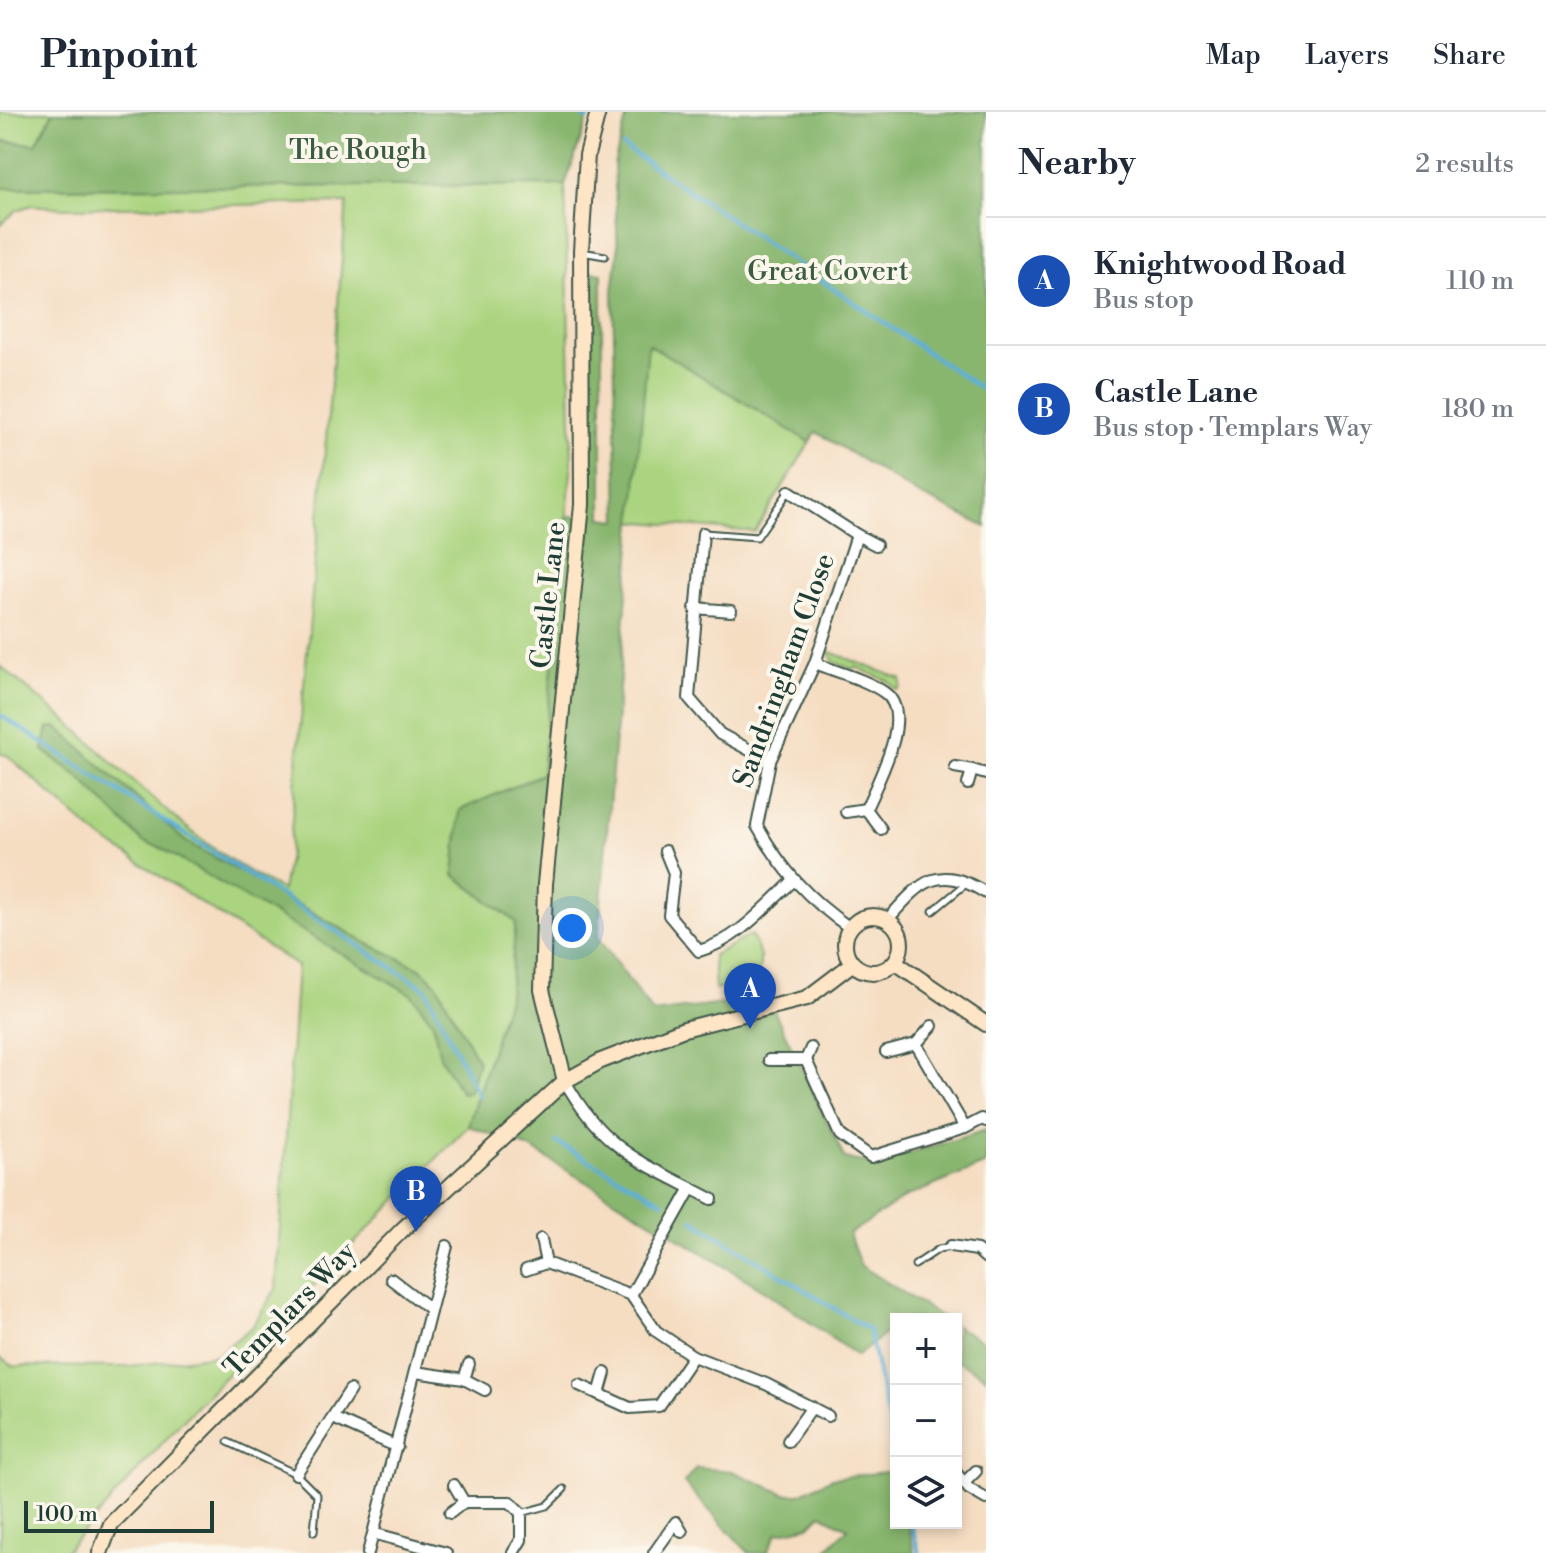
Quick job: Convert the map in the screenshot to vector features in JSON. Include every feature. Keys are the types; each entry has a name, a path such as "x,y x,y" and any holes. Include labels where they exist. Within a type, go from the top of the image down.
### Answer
{"street":[{"name":"Castle Lane","path":"565,1081 542,990 545,884 582,505 581,251 587,155 598,112"},
{"name":"Sandringham Close","path":"789,491 876,545"},
{"path":"703,533 689,698 720,734 770,761"},
{"name":"Sandringham Close","path":"850,928 793,881 778,864 757,826 770,761 815,663 857,535"},
{"path":"695,608 731,611"},
{"path":"815,663 884,693 895,705 898,716 891,747 866,809"},
{"path":"955,767 986,774"},
{"path":"968,784 972,770"},
{"path":"846,812 866,809"},
{"path":"866,809 881,829"},
{"path":"665,851 674,873 669,915 699,951 716,946 751,922 793,881"},
{"path":"888,919 921,886 945,875 968,882 986,893"},
{"path":"865,917 888,919 900,934 901,948 895,962 875,972 852,964 845,944 850,928 865,917"},
{"path":"895,962 986,1024"},
{"name":"Templars Way","path":"100,1553 111,1524 402,1230 565,1081 601,1061 684,1029 807,998 852,964"},
{"path":"886,1052 916,1044 932,1026"},
{"path":"916,1044 965,1128"},
{"path":"811,1048 806,1060 840,1135 871,1157 965,1128 982,1119 986,1121"},
{"path":"769,1060 806,1060"},
{"path":"565,1081 583,1114 599,1132 633,1157 712,1199"},
{"path":"631,1295 691,1188"},
{"path":"541,1239 546,1263"},
{"path":"368,1553 376,1534 447,1246"},
{"path":"951,1246 981,1246 986,1258"},
{"path":"526,1270 546,1263 631,1295 656,1331 693,1356 828,1416"},
{"path":"391,1279 430,1309"},
{"path":"579,1385 630,1408 659,1406 693,1356"},
{"path":"464,1379 469,1364"},
{"path":"415,1372 464,1379 485,1390"},
{"path":"599,1394 605,1373"},
{"path":"296,1474 350,1390"},
{"path":"788,1441 812,1407"},
{"path":"333,1418 397,1447"},
{"path":"964,1483 976,1471"},
{"path":"962,1480 986,1499"},
{"path":"454,1485 464,1502"},
{"path":"450,1513 464,1502 510,1502 521,1513 521,1540 513,1553"},
{"path":"654,1553 679,1527 666,1511"},
{"path":"376,1534 446,1553"}],"lane":[{"path":"581,251 605,256"},
{"path":"703,533 757,537 789,491"},
{"path":"933,911 968,882"},
{"path":"915,1265 939,1249 951,1246"},
{"path":"228,1442 296,1474 317,1495 314,1532"},
{"path":"521,1513 547,1506 564,1489"}],"green space":[{"path":"0,112 53,112 36,144 0,141"},
{"name":"The Rough","path":"53,112 590,112 565,185 0,188 0,141 36,144"},
{"name":"Great Covert","path":"628,112 986,112 986,527 918,494 816,432 810,442 648,344 598,938 653,1013 768,998 845,1159 875,1164 986,1130 986,1164 906,1197 849,1234 860,1265 935,1313 890,1313 890,1330 857,1356 767,1292 530,1148 468,1126 509,995 516,922 454,875 460,810 542,774 566,516 585,517 588,272 602,273 602,518 618,520 613,291 618,252 614,164"},
{"path":"565,185 572,461 542,774 460,811 454,875 516,922 509,995 468,1126 183,1420 64,1553 0,1553 0,1358 14,1366 122,1367 217,1355 253,1326 276,1289 297,966 94,833 7,755 0,754 0,666 198,837 252,874 282,890 289,854 347,203 64,208 32,205 17,210 0,225 0,188"},
{"path":"648,343 810,442 755,532 631,521"},
{"path":"828,651 901,679 901,687 897,690 888,681 856,667 852,669 834,662"},
{"path":"57,727 185,841 371,945 420,968 437,984 478,1061 469,1092 462,1093 440,1057 433,1023 412,995 159,847 143,842 79,777 43,750 48,728"},
{"path":"751,935 760,957 756,981 715,990 713,955"},
{"path":"962,1329 986,1343 986,1377 962,1363"},
{"path":"696,1468 732,1471 785,1494 800,1494 832,1478 890,1471 890,1529 909,1529 914,1553 823,1553 848,1528 821,1514 809,1526 777,1533 767,1553 749,1553 684,1483"}],"waterway":[{"path":"574,112 588,119"},
{"path":"623,146 986,392"},
{"path":"0,715 426,989 479,1097"},
{"path":"556,1142 663,1202"},
{"path":"693,1220 869,1330 890,1429"},
{"path":"913,1529 919,1553"}],"place":[{"name":"Knightwood Road","path":"750,1029"},
{"name":"Castle Lane","path":"416,1232"}]}
